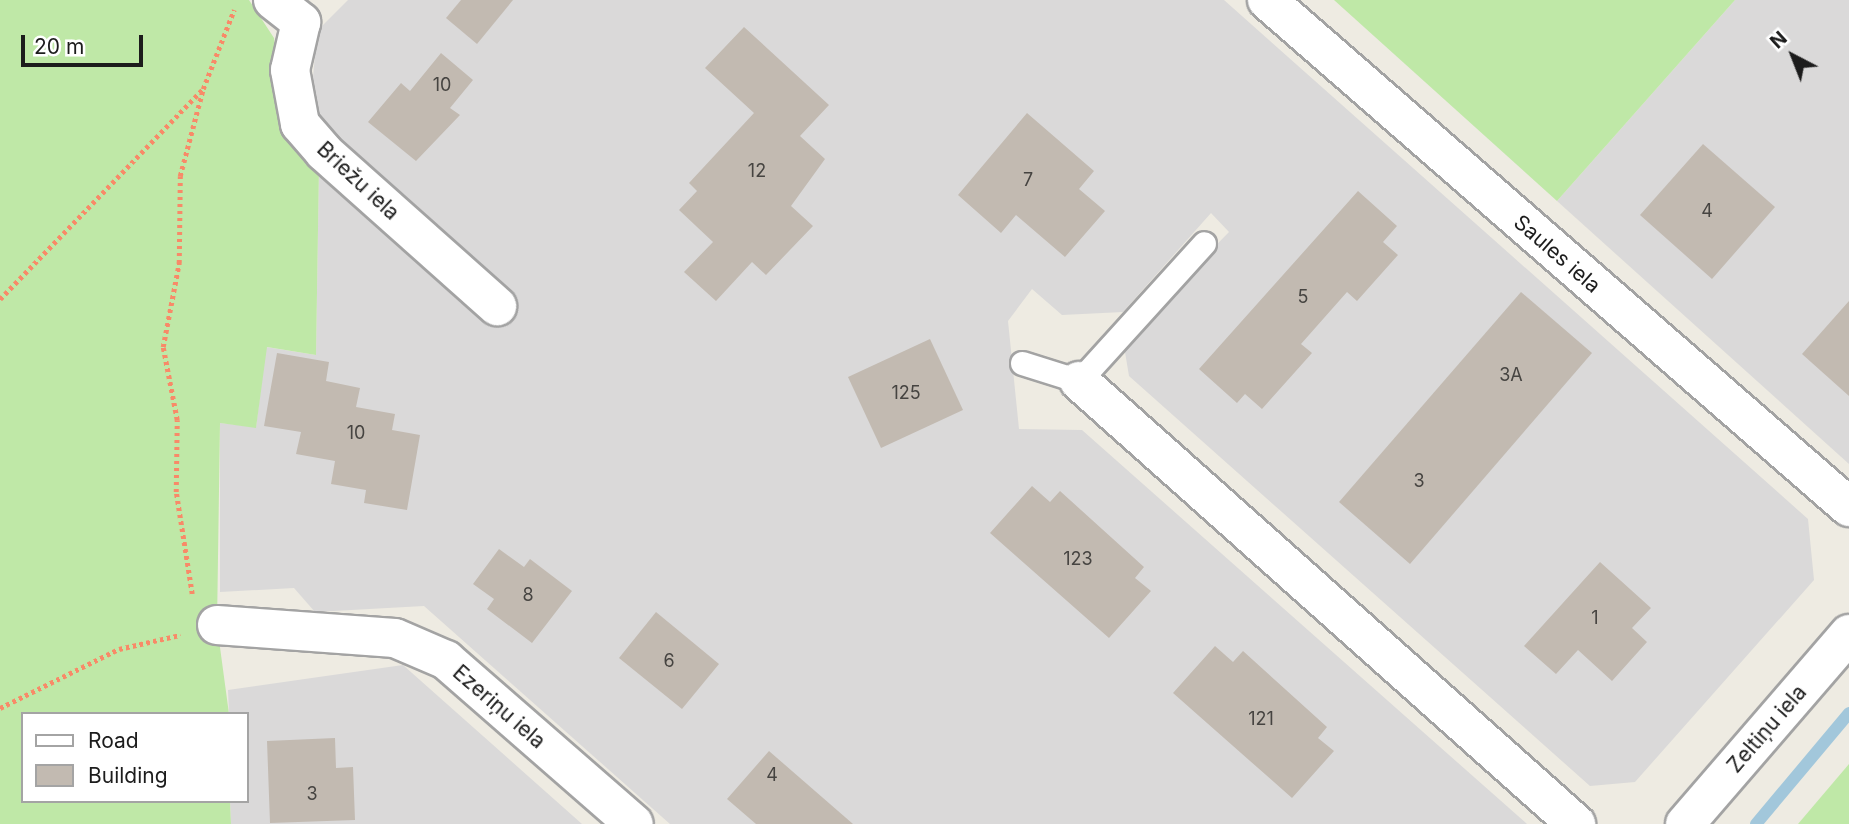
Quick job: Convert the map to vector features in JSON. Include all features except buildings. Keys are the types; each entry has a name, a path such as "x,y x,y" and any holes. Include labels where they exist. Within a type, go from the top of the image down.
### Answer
{"street":[{"name":"Saules iela","path":"1267,0 1849,507"},
{"name":"Briežu iela","path":"299,7 290,70 300,124 324,152 497,306"},
{"path":"1079,381 1576,824"},
{"name":"Ezeriņu iela","path":"217,625 395,638 446,660 634,824"},
{"name":"Zeltiņu iela","path":"1685,824 1849,634"}],"lane":[{"path":"1022,363 1079,381 1204,243"}],"path":[{"path":"0,708 119,649 217,625 189,589 185,525 176,492 177,420 163,347 179,263 180,176 203,89 238,0"},
{"path":"0,299 203,89"}],"shaded area":[{"path":"348,0 1224,0 1808,519 1814,580 1635,782 1590,786 1129,376 1123,340 1229,232 1211,213 1123,312 1062,315 1032,289 1008,321 1019,429 1082,430 1527,824 670,824 424,606 315,612 294,588 220,592 220,423 256,427 266,347 316,355 319,167 334,145 311,101 317,31"},
{"path":"1735,0 1849,0 1849,464 1557,201"},
{"path":"403,665 582,824 231,824 230,803 248,803 248,712 229,712 228,690"}],"green space":[{"path":"0,0 249,0 274,38 278,64 319,167 316,355 267,347 256,428 220,423 217,625 229,712 21,712 21,803 230,803 231,824 0,824"},
{"path":"1334,0 1735,0 1557,201"},
{"path":"1849,764 1849,824 1798,824"}],"waterway":[{"path":"1756,824 1849,713"}]}
